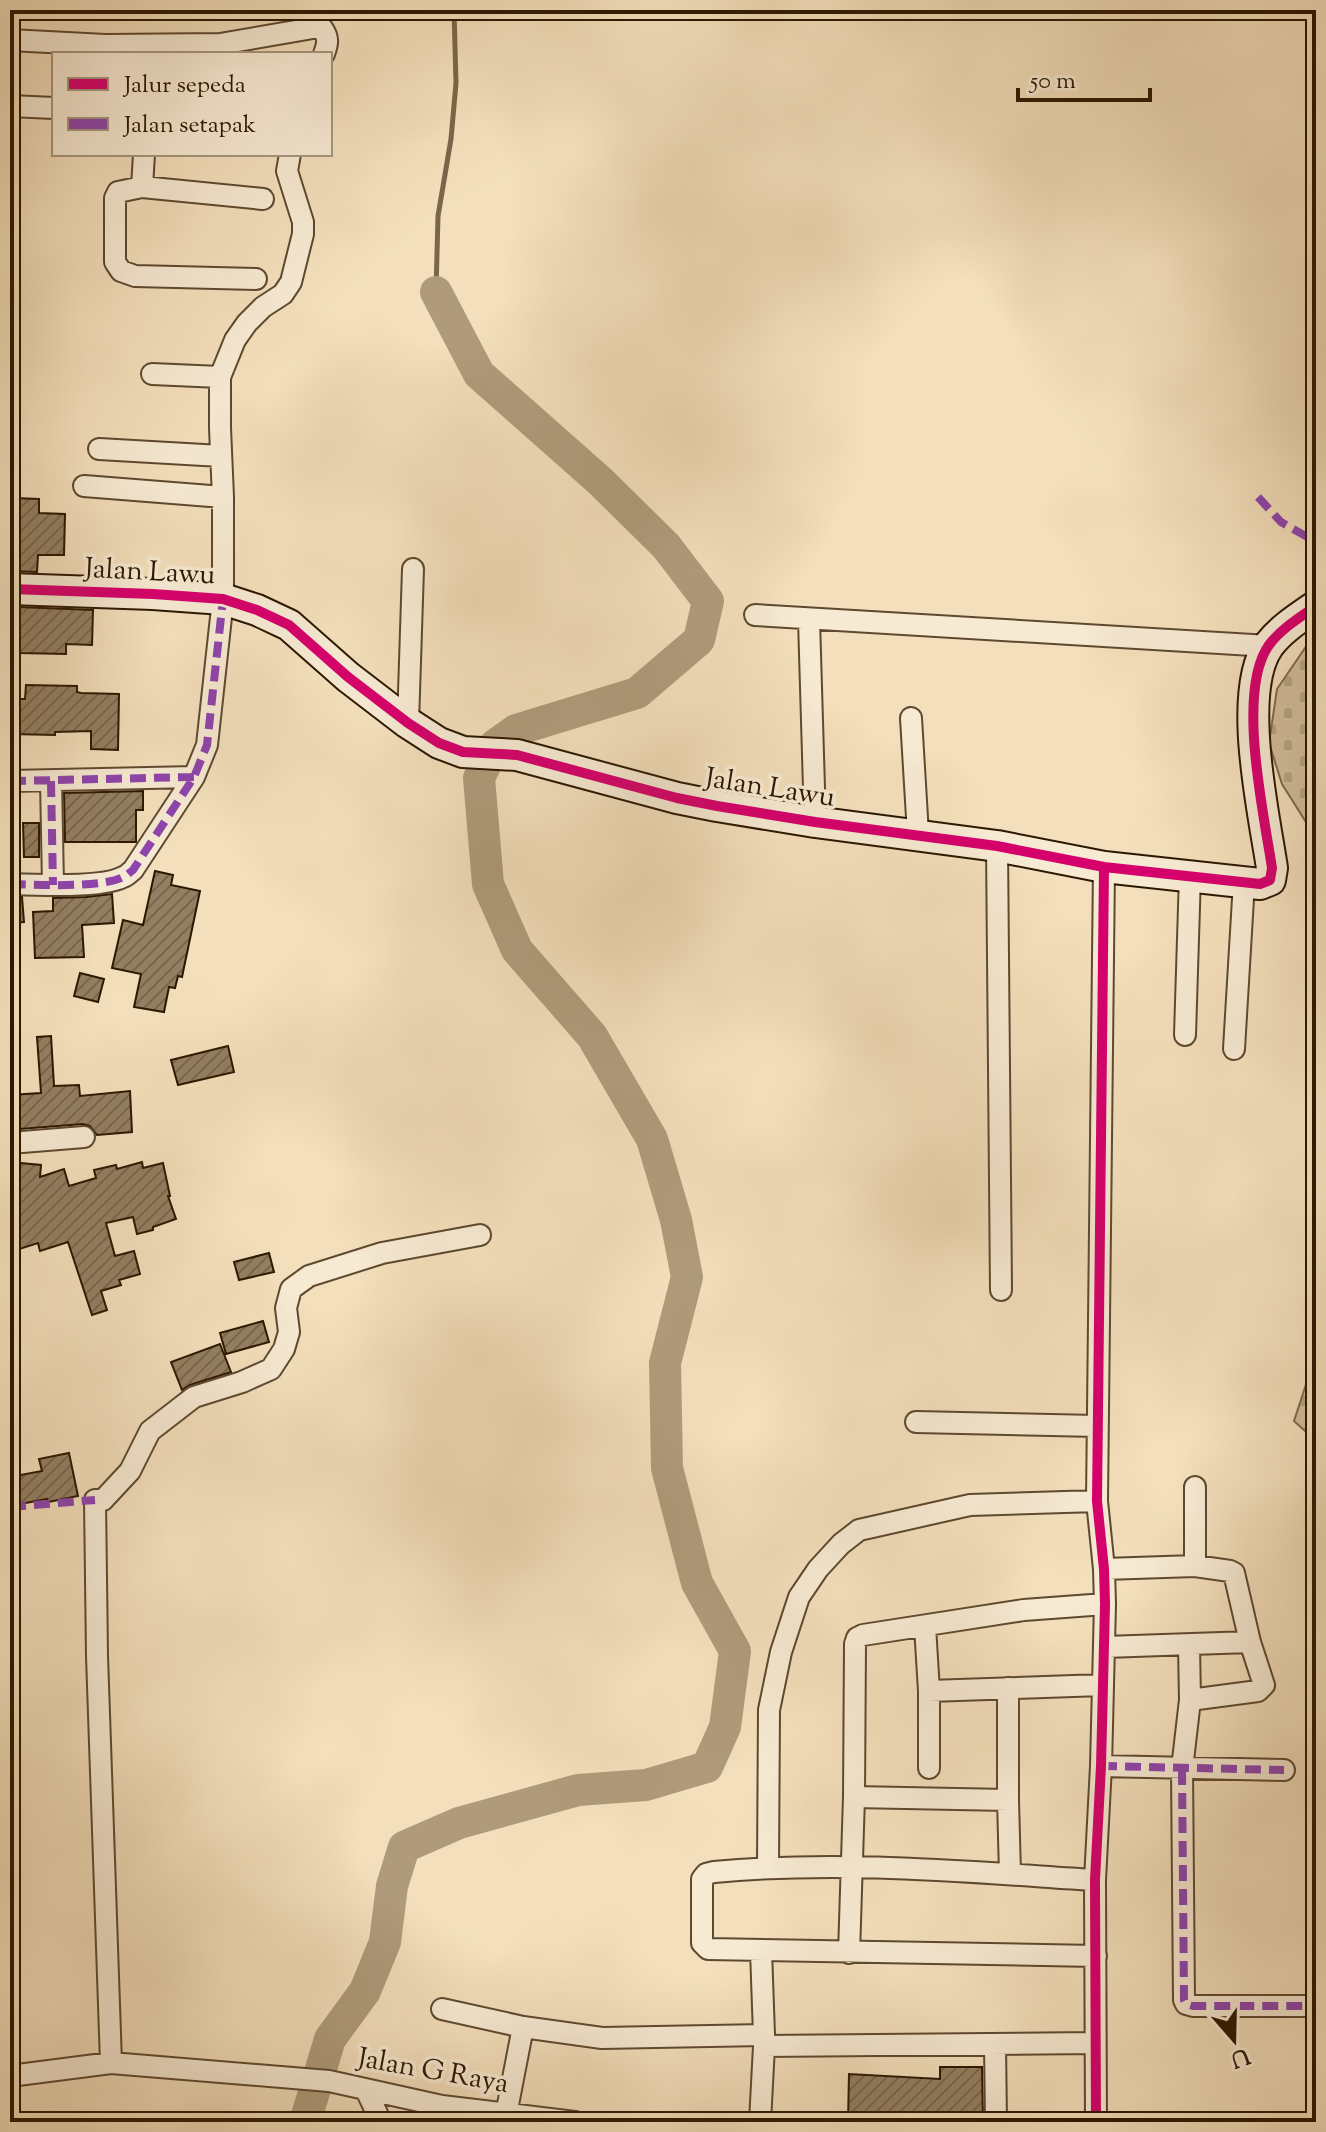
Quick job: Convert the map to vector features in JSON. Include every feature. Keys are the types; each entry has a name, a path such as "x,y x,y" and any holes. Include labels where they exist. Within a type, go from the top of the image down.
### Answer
{"street":[{"path":"10,40 151,50 220,44 322,28 328,43 325,52"},
{"path":"10,106 52,108"},
{"path":"142,187 144,156"},
{"path":"10,884 53,885 122,878 133,870 194,777 207,745 223,599 220,377 235,340 247,323 263,307 283,294 291,282 303,222 287,171 290,156"},
{"path":"256,279 135,276 121,271 115,262 115,198 118,192 142,187 263,199"},
{"path":"152,374 220,377"},
{"path":"99,449 221,456"},
{"path":"84,486 223,497"},
{"path":"408,723 413,569"},
{"name":"Jalan Lawu","path":"10,589 223,599 257,610 289,625 348,677 408,723 439,743 463,752 517,755 677,798 815,822 997,846 1104,867 1244,882"},
{"path":"1234,1049 1244,882 1260,884 1270,880 1272,868 1256,772 1253,697 1257,672 1269,646 1316,606"},
{"path":"755,615 1269,646"},
{"path":"809,620 815,822"},
{"path":"911,718 918,834"},
{"path":"10,781 194,777"},
{"path":"51,781 53,885"},
{"path":"997,846 1001,1290"},
{"path":"1096,2122 1095,1880 1105,1647 1104,1569 1097,1501 1104,867"},
{"path":"1185,1035 1190,875"},
{"path":"10,1143 84,1137"},
{"path":"111,2063 97,1656 95,1500 103,1500 130,1471 150,1431 194,1397 271,1369 284,1349 289,1332 286,1308 291,1289 309,1276 382,1253 480,1235"},
{"path":"916,1422 1097,1426"},
{"path":"1195,1487 1195,1566"},
{"path":"768,1867 769,1710 781,1652 799,1597 818,1569 859,1530 970,1505 1097,1501"},
{"path":"1104,1569 1195,1566 1234,1573 1263,1688 1190,1700"},
{"path":"849,1953 857,1638 1024,1610 1105,1604"},
{"path":"925,1626 929,1768"},
{"path":"1105,1647 1250,1642"},
{"path":"1189,1645 1190,1700 1182,1769 1184,2000 1193,2006 1316,2006"},
{"path":"929,1691 1102,1685"},
{"path":"1008,1688 1010,1874"},
{"path":"1101,1766 1284,1770"},
{"path":"854,1797 1008,1800"},
{"path":"1095,1880 852,1867 768,1867 714,1872 702,1879 702,1943 708,1949 1096,1956"},
{"path":"760,2122 764,2040 761,1950"},
{"path":"442,2009 523,2027 602,2038 1095,2043"},
{"path":"506,2115 523,2027"},
{"path":"995,2044 996,2122"},
{"name":"Jalan G Raya","path":"10,2076 111,2063 329,2081 442,2106 575,2122"},
{"path":"366,2090 381,2122"}],"green space":[{"path":"1316,632 1316,838 1282,784 1269,743 1277,689"},
{"path":"1316,1354 1316,1441 1294,1421"}],"building":[{"path":"14,498 39,499 39,513 65,514 64,555 38,555 37,572 11,571"},
{"path":"19,607 93,610 92,645 66,644 66,654 19,653"},
{"path":"26,685 77,686 77,692 81,693 119,694 118,750 91,749 91,731 55,732 55,735 10,734 10,699 25,699"},
{"path":"143,791 143,810 136,810 136,842 65,842 64,793"},
{"path":"23,823 39,823 39,857 24,857"},
{"path":"155,871 173,875 171,885 200,891 182,977 178,976 175,988 169,987 164,1012 134,1007 141,974 112,968 123,920 143,925"},
{"path":"112,894 114,923 82,925 84,957 35,958 33,912 53,911 53,898"},
{"path":"10,897 22,897 24,922 10,923"},
{"path":"80,973 104,979 98,1002 74,996"},
{"path":"51,1036 54,1086 79,1085 80,1096 130,1091 132,1132 97,1135 90,1126 83,1124 20,1129 19,1109 10,1110 10,1095 41,1093 37,1037"},
{"path":"228,1046 234,1072 178,1085 171,1060"},
{"path":"10,1162 41,1165 40,1177 64,1169 69,1186 96,1178 94,1170 116,1165 117,1169 142,1162 143,1168 163,1163 168,1196 176,1219 137,1234 133,1217 106,1223 115,1256 134,1251 140,1274 119,1280 121,1285 101,1291 107,1310 92,1315 68,1242 40,1251 38,1243 10,1252"},
{"path":"269,1253 274,1272 239,1280 234,1262"},
{"path":"263,1321 269,1342 226,1354 220,1333"},
{"path":"220,1344 231,1372 182,1390 171,1362"},
{"path":"69,1453 78,1496 20,1504 15,1476 42,1471 39,1459"},
{"path":"940,2067 982,2067 983,2122 848,2122 849,2074 940,2079"}],"waterway":[{"path":"436,292 438,216 451,139 456,83 454,10"},
{"path":"305,2122 330,2039 365,1991 385,1942 392,1886 404,1847 459,1823 578,1790 646,1785 707,1767 725,1727 735,1651 697,1583 667,1468 665,1363 687,1277 676,1220 652,1139 592,1036 517,950 488,884 479,778 495,745 516,730 637,693 699,640 708,601 666,546 600,481 479,374 436,292"}],"marked path":[{"path":"1258,497 1281,522 1316,542"},
{"path":"10,884 100,883 133,870 194,777 207,745 223,599"},
{"path":"10,781 194,777"},
{"path":"51,781 53,885"},
{"path":"10,1507 95,1500"},
{"path":"1101,1766 1284,1770"},
{"path":"1182,1769 1186,2004 1316,2006"}],"cycle path":[{"path":"10,589 223,599 257,610 289,625 348,677 408,723 439,743 463,752 517,755 717,806 997,846 1104,867 1260,884 1270,880 1272,868 1255,754 1254,692 1259,666 1274,639 1316,606"},
{"path":"1096,2122 1095,1880 1105,1604 1097,1501 1104,867"}]}
